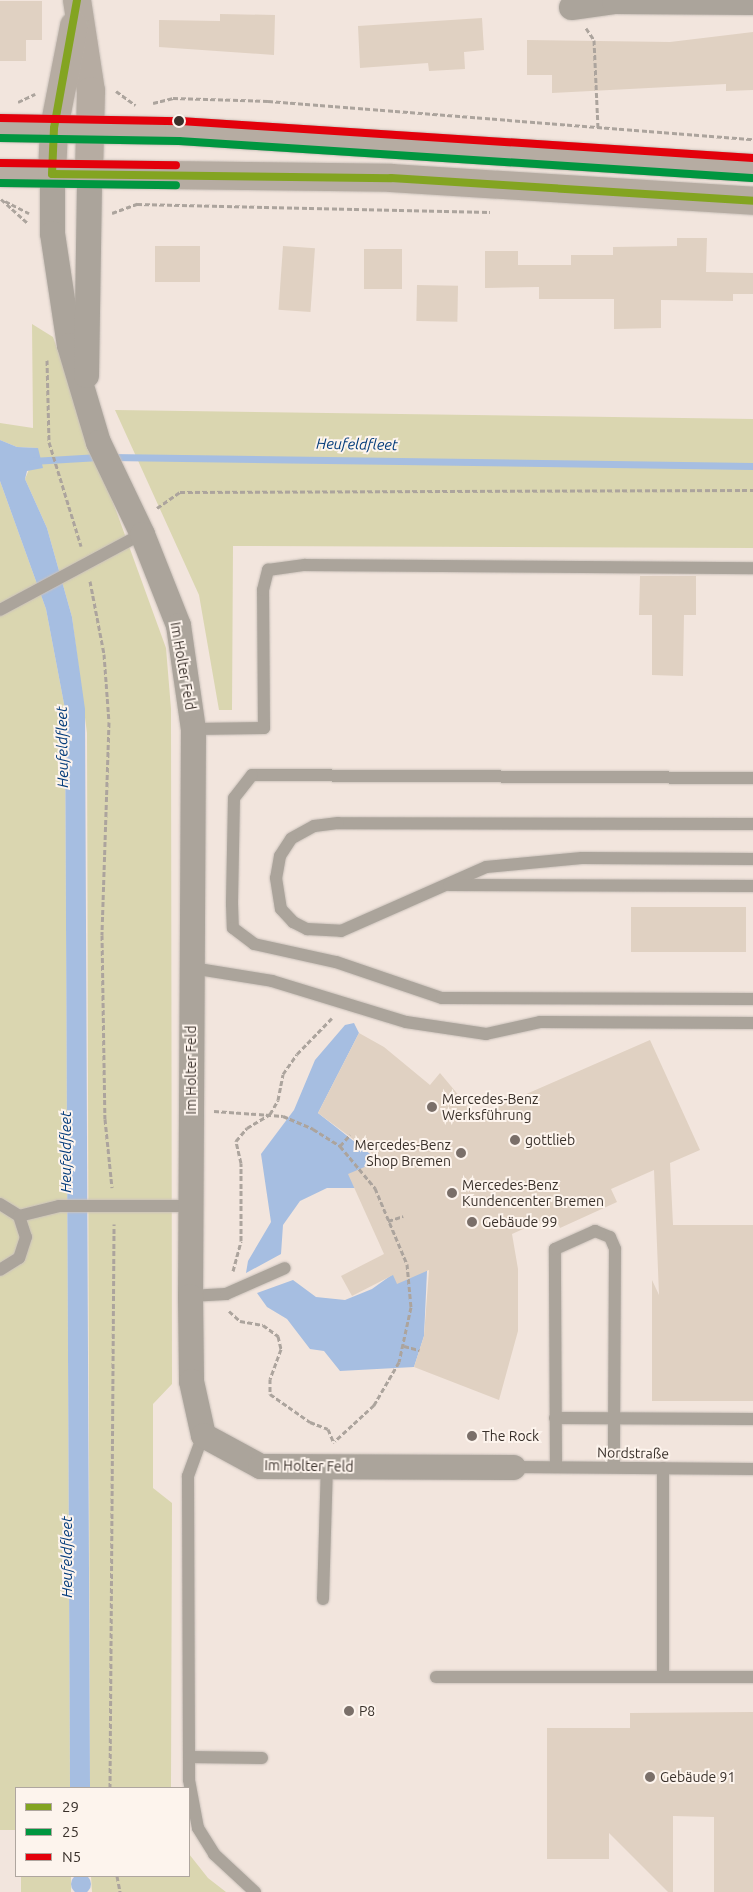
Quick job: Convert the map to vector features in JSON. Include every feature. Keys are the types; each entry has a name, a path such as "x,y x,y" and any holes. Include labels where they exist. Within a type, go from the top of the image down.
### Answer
{"main road":[{"path":"52,174 54,128 77,5"},
{"path":"77,5 90,91 89,174"},
{"path":"6,116 54,128 179,131 753,168"},
{"path":"0,173 391,178 753,201"}],"street":[{"path":"571,7 614,1 753,2"},
{"name":"Im Holter Feld","path":"52,174 52,233 59,294 86,405 108,467 142,534 178,625 193,729 191,1381 203,1435 260,1466 513,1467"},
{"name":"Im Holter Feld","path":"86,405 89,174"}],"lane":[{"path":"0,610 142,534"},
{"path":"193,729 264,728 263,590 268,570 305,564 753,568"},
{"path":"753,778 252,775 234,798 232,904 233,928 254,944 336,962 442,998 753,999"},
{"path":"753,824 338,823 314,826 291,839 280,856 276,878 281,909 293,922 307,929 342,931 439,885 486,867 528,860 753,859"},
{"path":"439,885 753,886"},
{"path":"192,968 272,981 343,1000 406,1022 486,1034 540,1022 753,1023"},
{"path":"0,1204 19,1216 26,1237 24,1248 11,1265 0,1270"},
{"path":"19,1216 59,1206 191,1206"},
{"path":"556,1467 556,1249 595,1231 610,1237 615,1249 614,1467"},
{"path":"190,1296 226,1294 285,1268"},
{"path":"555,1418 753,1419"},
{"path":"203,1435 188,1476 188,1758 198,1828 214,1854 255,1892"},
{"path":"322,1599 327,1467"},
{"name":"Nordstraße","path":"513,1467 753,1468"},
{"path":"663,1468 663,1677"},
{"path":"436,1677 753,1677"},
{"path":"188,1758 262,1758"}],"path":[{"path":"571,7 594,40 598,128"},
{"path":"6,116 38,92 61,92"},
{"path":"146,104 174,98 268,101 753,139"},
{"path":"136,204 502,212"},
{"path":"49,442 56,471 87,563 104,654 109,722 102,935 105,1119 114,1207 110,1787"},
{"path":"142,534 154,510 180,492 753,490"},
{"path":"334,1441 328,1429 310,1422 270,1394 270,1379 281,1349 278,1336 263,1324 240,1320 229,1312 226,1294 241,1241 240,1163 236,1142 246,1128 270,1114 278,1100 283,1074 297,1054 327,1024 343,1000"},
{"path":"191,1111 282,1116 313,1129 340,1146 375,1188 407,1264 411,1307 404,1346 382,1393 362,1418 334,1441 327,1467"},
{"path":"340,1146 350,1135"},
{"path":"388,1221 403,1216"},
{"path":"404,1346 419,1350"},
{"path":"117,1877 120,1892"}],"shaded area":[{"path":"32,324 53,337 166,648 171,709 172,1384 153,1404 153,1488 172,1503 171,1787 90,1787 87,733 72,617 47,528 25,479 38,448 17,447 0,440 0,423 33,428"},
{"path":"115,410 753,419 753,548 233,546 232,710 219,710 199,595"},
{"path":"0,481 46,609 65,709 70,1787 15,1787 15,1830 0,1830"},
{"path":"190,1855 208,1878 226,1892 92,1892 91,1877 190,1877"},
{"path":"21,1877 71,1877 71,1892 21,1892"}],"water":[{"path":"0,440 17,447 38,448 43,468 27,471 25,479 47,528 72,617 85,709 90,1787 70,1787 65,709 46,609 0,481"},
{"path":"354,1023 359,1033 318,1113 379,1161 375,1188 327,1188 300,1201 283,1225 281,1254 246,1273 248,1261 271,1222 261,1154 294,1110 315,1060 345,1025"},
{"path":"407,1264 427,1271 424,1336 414,1367 340,1371 324,1351 310,1349 287,1319 267,1307 257,1293 293,1280 316,1297 345,1300 372,1289"},
{"path":"74,1877 88,1877 91,1880 91,1888 86,1893 76,1893 71,1888 71,1880"}],"building":[{"path":"0,1 42,1 42,40 26,40 26,61 0,61"},
{"path":"220,14 275,15 274,55 159,47 159,20 220,21"},
{"path":"482,18 484,50 464,52 465,69 429,71 428,63 360,68 358,26"},
{"path":"753,32 753,90 726,91 726,84 552,93 552,75 527,75 527,40 670,42"},
{"path":"677,238 707,238 706,272 753,273 753,294 733,294 733,301 661,300 661,328 614,329 614,299 539,299 539,287 485,288 485,251 518,251 518,265 571,265 571,255 613,255 613,247 677,246"},
{"path":"155,246 200,246 200,282 155,282"},
{"path":"283,246 315,248 310,312 279,310"},
{"path":"364,249 402,249 402,289 364,289"},
{"path":"417,285 458,286 457,322 416,321"},
{"path":"640,576 696,576 696,615 684,615 683,676 652,675 652,615 639,615"},
{"path":"631,907 746,907 746,952 631,952"},
{"name":"Gebäude 99","path":"359,1033 384,1047 430,1085 440,1073 476,1116 650,1040 700,1150 670,1163 673,1225 753,1225 753,1401 652,1401 652,1280 659,1295 654,1170 611,1189 617,1202 560,1228 554,1215 512,1234 518,1269 518,1331 499,1400 414,1367 424,1336 429,1270 397,1284 393,1275 352,1296 341,1276 384,1254 348,1174 381,1160 318,1113"},
{"name":"Gebäude 91","path":"753,1712 753,1892 714,1892 714,1817 673,1816 673,1892 668,1892 609,1833 609,1859 547,1859 547,1728 630,1728 630,1713"}],"waterway":[{"name":"Heufeldfleet","path":"32,461 99,457"},
{"name":"Heufeldfleet","path":"110,457 753,466"}],"transit line":[{"name":"29","path":"52,174 54,128 77,0"},
{"name":"N5","path":"0,118 180,121 753,158"},
{"name":"25","path":"0,138 179,141 752,178"},
{"name":"N5","path":"0,163 176,165"},
{"name":"29","path":"52,174 391,178 753,201"},
{"name":"25","path":"0,183 176,185"}],"place":[{"name":"Mercedes-Benz Werksführung","path":"432,1107"},
{"name":"gottlieb","path":"515,1140"},
{"name":"Mercedes-Benz Shop Bremen","path":"461,1153"},
{"name":"Mercedes-Benz Kundencenter Bremen","path":"452,1193"},
{"name":"Gebäude 99","path":"472,1222"},
{"name":"The Rock","path":"472,1436"},
{"name":"P8","path":"349,1711"},
{"name":"Gebäude 91","path":"650,1777"}]}
